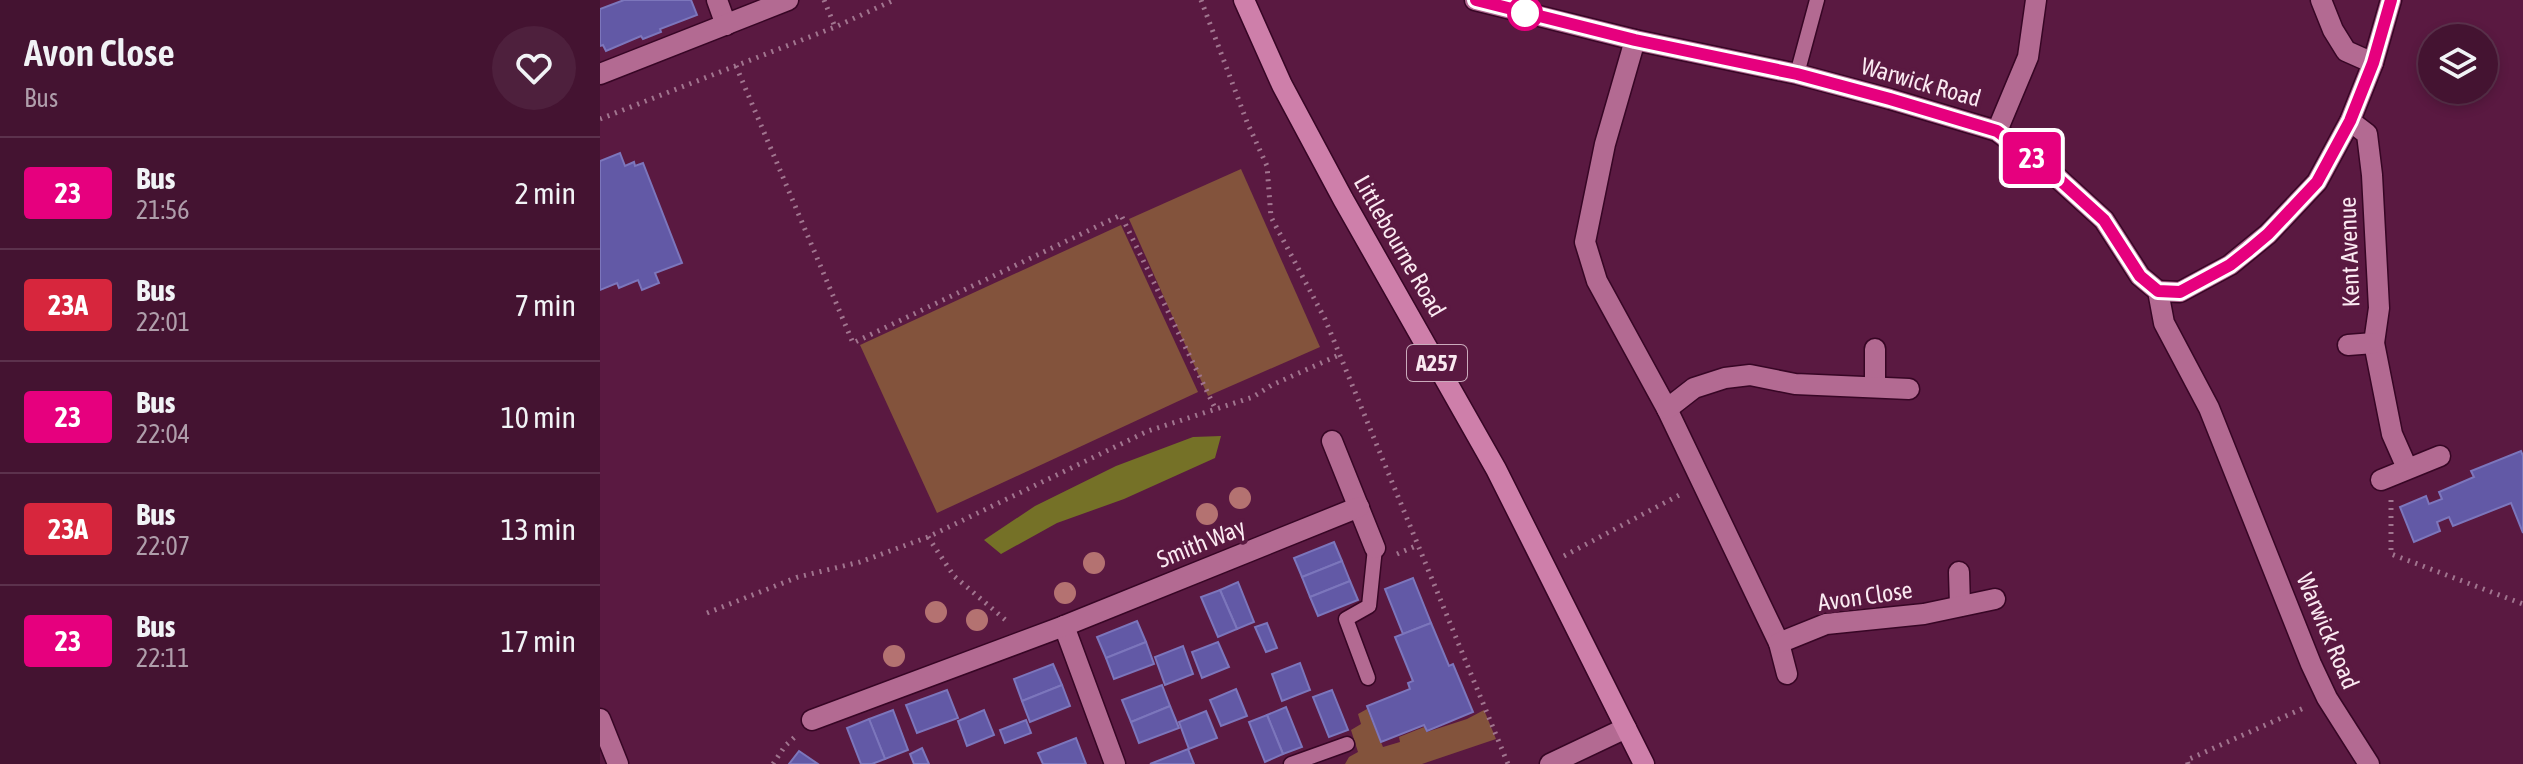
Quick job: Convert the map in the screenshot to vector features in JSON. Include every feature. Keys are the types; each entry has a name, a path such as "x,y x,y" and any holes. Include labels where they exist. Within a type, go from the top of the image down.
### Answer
{"main road":[{"name":"Littlebourne Road","path":"1244,0 1282,85 1496,469 1626,728"},
{"name":"A257","path":"1626,728 1644,764"}],"street":[{"path":"717,0 726,25"},
{"path":"600,74 788,0"},
{"name":"Warwick Road","path":"1475,0 1635,40 1797,74 1890,99 1997,131 2049,170 2104,220 2140,276 2158,291 2164,323 2209,408 2311,664 2327,698 2369,764"},
{"path":"1997,131 2028,57 2036,0"},
{"path":"2321,0 2333,30 2346,51 2373,63"},
{"name":"Kent Avenue","path":"2158,291 2180,292 2230,265 2268,234 2317,182 2350,121 2373,63 2391,0"},
{"path":"1635,40 1605,144 1585,242 1597,281 1667,409 1779,643 1787,674"},
{"name":"Kent Avenue","path":"2350,121 2367,134 2372,175 2379,308 2374,343 2392,434 2393,474"},
{"path":"2348,345 2374,343"},
{"path":"1875,349 1875,387"},
{"path":"1667,409 1694,388 1725,378 1750,375 1795,384 1909,389"},
{"path":"1332,441 1375,548"},
{"path":"2393,474 2440,456"},
{"name":"Smith Way","path":"812,720 1064,626 1359,507"},
{"path":"1959,572 1960,606"},
{"name":"Avon Close","path":"1779,643 1826,624 1924,614 1995,599"},
{"path":"1064,626 1115,764"},
{"path":"600,719 618,764"},
{"path":"1550,764 1626,728"}],"lane":[{"path":"1797,74 1817,0"},
{"path":"1368,678 1346,619 1369,606 1375,548"},
{"path":"1291,764 1347,744"}],"path":[{"path":"824,0 835,27"},
{"path":"600,119 835,27 894,0"},
{"path":"1201,0 1267,166 1271,217 1325,319 1508,764"},
{"path":"736,66 853,343 868,339 1121,215 1125,229 1216,410"},
{"path":"707,613 798,577 860,562 928,537 1148,431 1253,397 1272,385 1339,355"},
{"path":"2393,474 2391,554 2523,604"},
{"path":"1546,566 1703,483"},
{"path":"928,537 954,576 995,612"},
{"path":"2188,764 2187,760 2327,698"},
{"path":"773,764 785,746 812,720"}],"shaded area":[{"path":"1241,169 1320,347 1208,396 1129,219"},
{"path":"1121,225 1198,392 937,513 860,345"},
{"path":"1221,436 1215,458 1124,499 1057,523 1001,554 984,540 1035,506 1116,466 1193,437"},
{"path":"1367,709 1383,747 1400,742 1399,737 1424,727 1427,732 1484,710 1496,739 1422,764 1345,764 1349,757 1358,752 1351,730 1361,724 1358,714"}],"building":[{"path":"624,0 691,0 697,15 660,29 661,32 643,39 641,36 606,51 603,45 600,46 600,9"},
{"path":"620,153 625,166 634,162 635,166 643,163 682,263 655,273 659,283 642,290 638,280 619,288 617,283 600,290 600,161"},
{"path":"2521,451 2523,533 2511,503 2453,526 2449,517 2437,522 2440,531 2414,542 2400,507 2426,496 2429,504 2442,499 2439,492 2474,477 2471,471"},
{"path":"1334,542 1342,561 1302,577 1294,558"},
{"path":"1342,561 1350,581 1310,597 1302,577"},
{"path":"1413,578 1431,623 1403,634 1385,589"},
{"path":"1350,581 1358,600 1318,616 1310,597"},
{"path":"1238,582 1254,622 1237,629 1220,590"},
{"path":"1220,590 1237,629 1218,637 1201,597"},
{"path":"1137,621 1146,642 1106,658 1097,637"},
{"path":"1267,623 1277,648 1266,652 1255,627"},
{"path":"1431,623 1473,712 1427,731 1424,725 1381,742 1367,706 1410,689 1408,683 1413,681 1395,637"},
{"path":"1146,642 1154,664 1114,679 1106,658"},
{"path":"1218,642 1229,667 1202,678 1192,652"},
{"path":"1183,646 1193,674 1165,685 1155,657"},
{"path":"1300,663 1310,690 1282,701 1272,674"},
{"path":"1053,664 1062,685 1022,701 1014,679"},
{"path":"1062,685 1070,706 1030,722 1022,701"},
{"path":"1162,685 1170,706 1131,722 1122,700"},
{"path":"1236,689 1247,716 1221,726 1210,700"},
{"path":"947,690 958,718 917,733 906,705"},
{"path":"1332,690 1348,730 1329,737 1313,697"},
{"path":"1170,706 1179,728 1139,743 1131,722"},
{"path":"1286,707 1302,747 1283,754 1267,715"},
{"path":"893,710 908,750 885,759 869,719"},
{"path":"984,710 994,735 967,746 958,721"},
{"path":"1206,711 1217,738 1189,749 1179,722"},
{"path":"1267,715 1283,754 1265,762 1249,722"},
{"path":"869,719 885,759 861,764 847,728"},
{"path":"1026,720 1031,733 1005,743 1000,730"},
{"path":"1076,738 1086,764 1043,764 1038,753"},
{"path":"922,748 929,764 914,764 910,754"},
{"path":"1188,749 1194,764 1150,764"},
{"path":"799,751 818,764 789,764"}],"bus line":[{"name":"23","path":"1476,0 1635,40 1797,74 1997,131 2049,170 2104,220 2140,276 2158,291 2180,292 2230,265 2249,250 2317,182 2350,121 2373,63 2391,0"}]}
